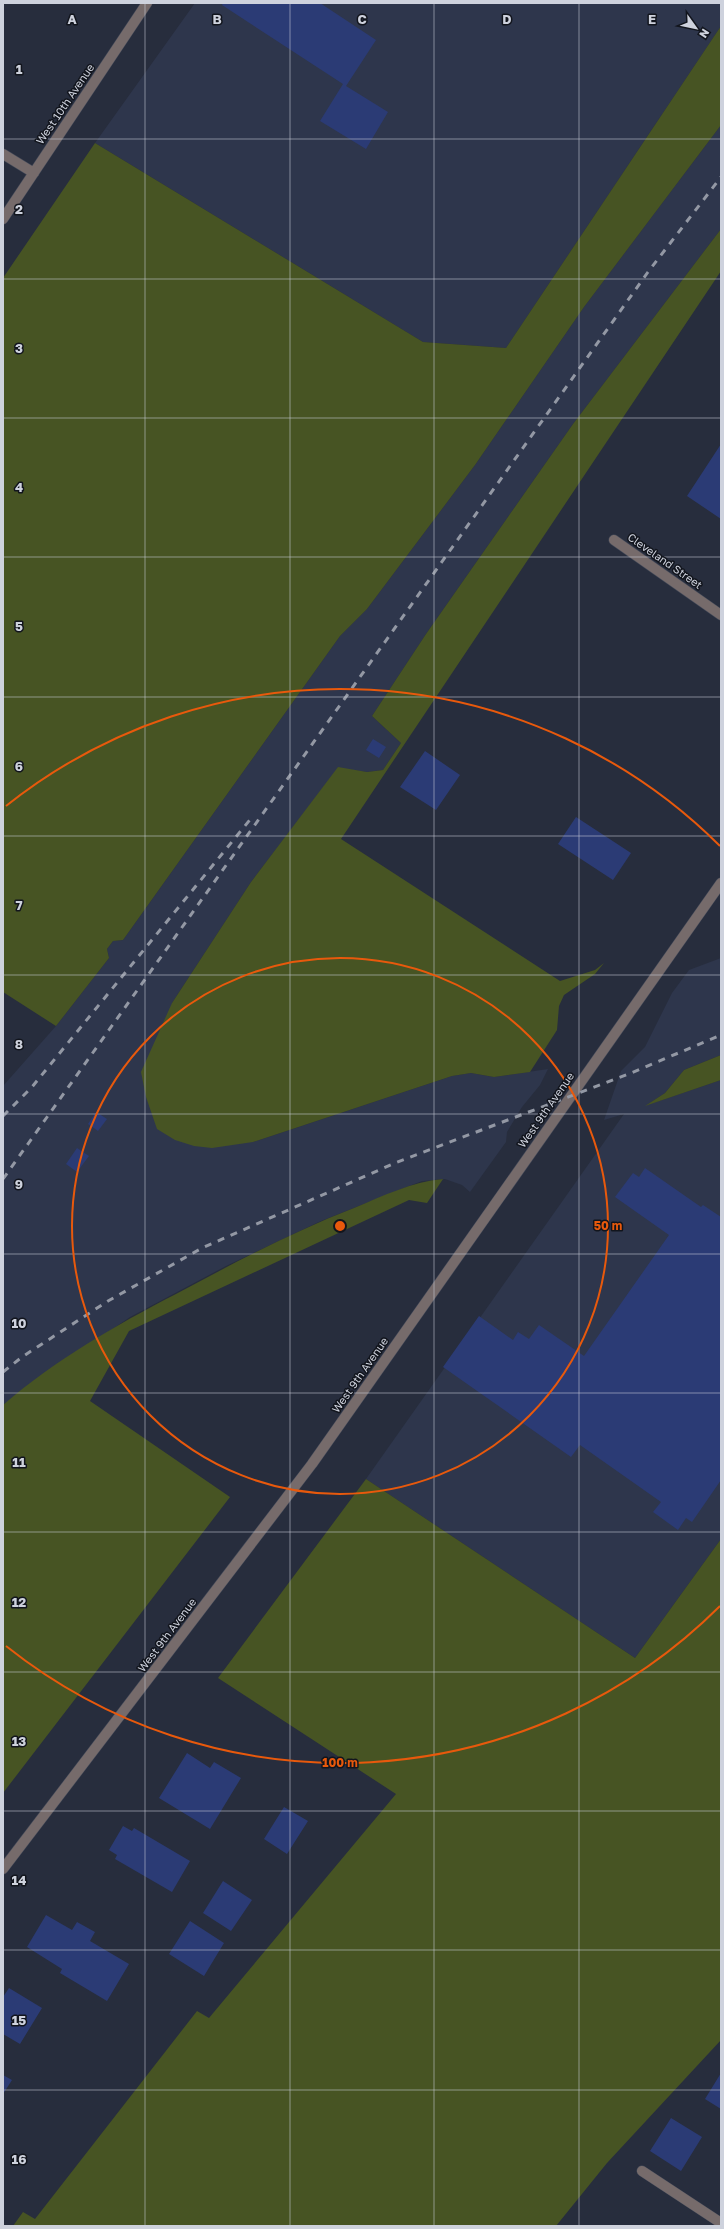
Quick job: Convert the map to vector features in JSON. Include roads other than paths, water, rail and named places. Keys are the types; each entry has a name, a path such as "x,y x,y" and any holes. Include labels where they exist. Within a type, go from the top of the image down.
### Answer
{"street":[{"name":"West 10th Avenue","path":"3,219 147,3"},
{"path":"3,154 34,173"},
{"name":"Cleveland Street","path":"614,540 721,615"},
{"name":"West 9th Avenue","path":"3,1869 312,1464 721,883"},
{"path":"642,2171 721,2223"}],"railway":[{"path":"3,1179 648,272 721,177"},
{"path":"3,1116 32,1087 253,816"},
{"path":"3,1372 22,1357 108,1301 202,1248 395,1163 631,1073 721,1035"}]}
